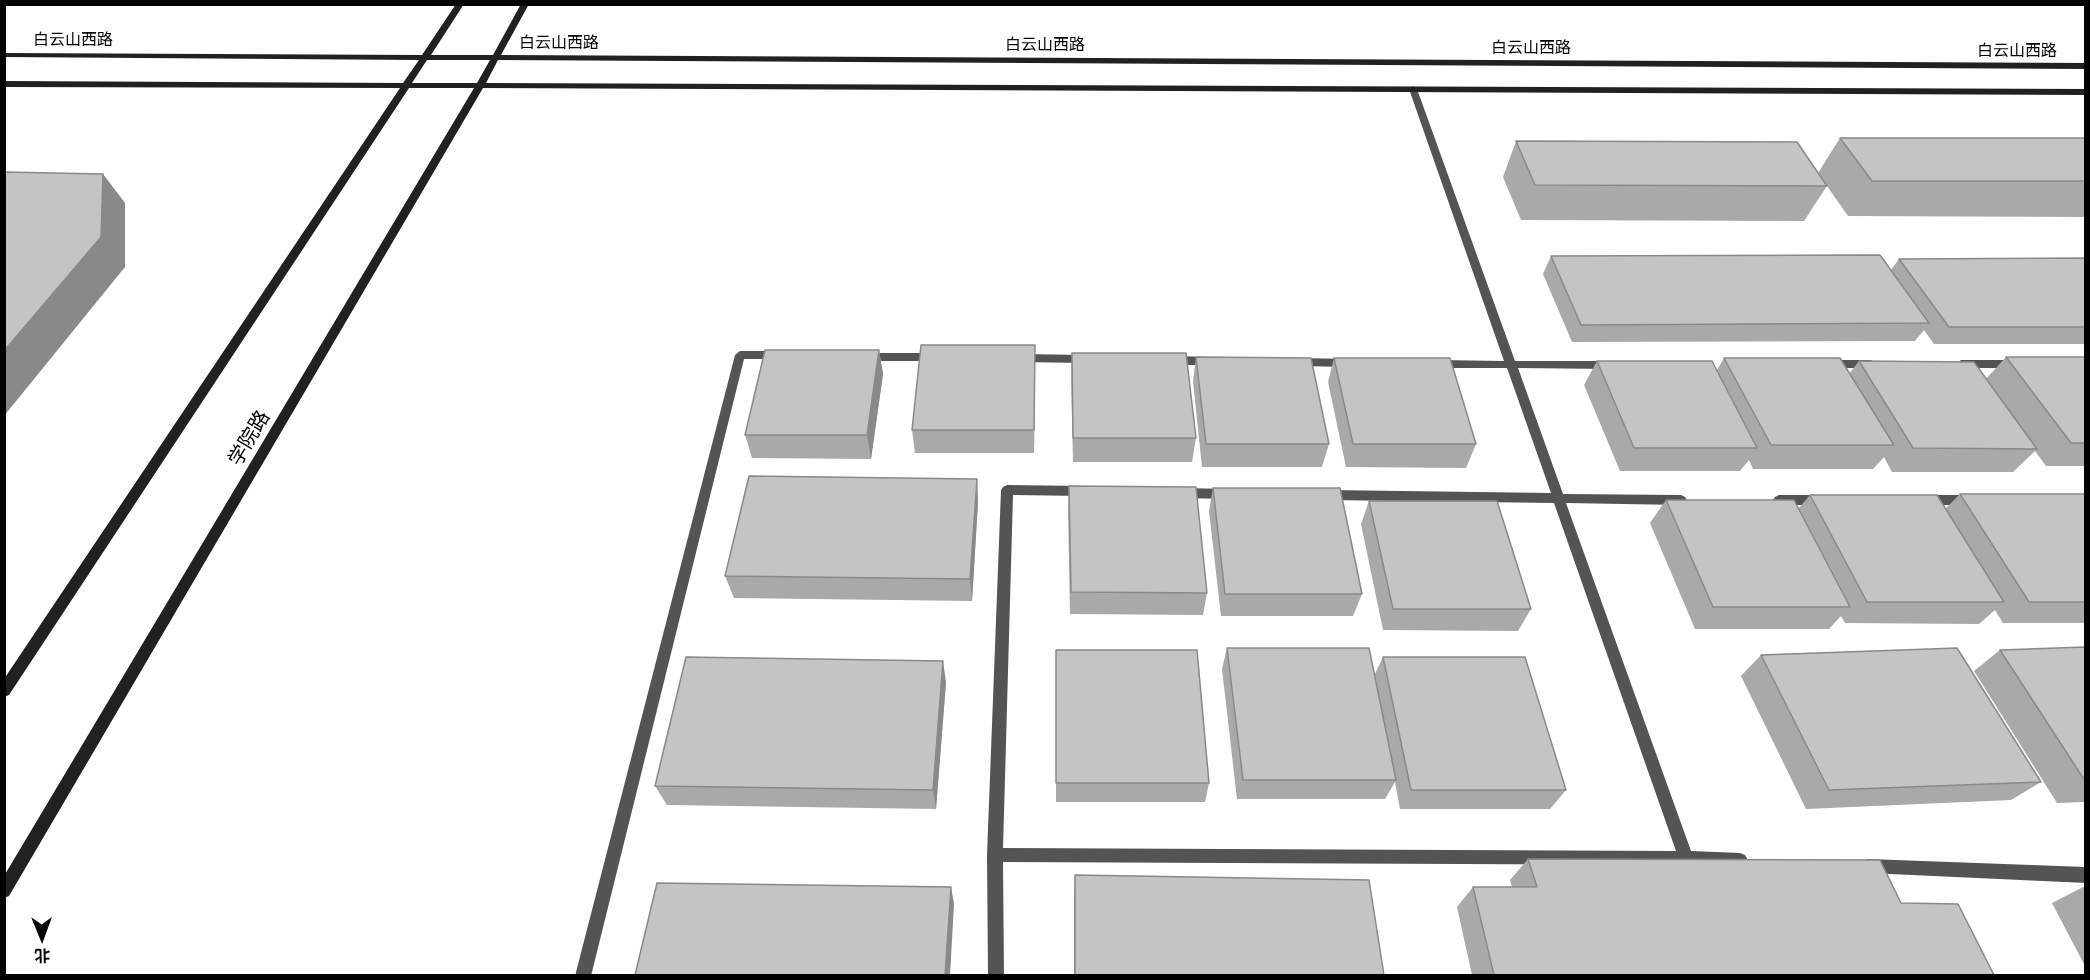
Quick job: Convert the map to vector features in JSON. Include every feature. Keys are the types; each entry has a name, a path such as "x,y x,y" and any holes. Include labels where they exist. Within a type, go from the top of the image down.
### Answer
{"main road":[{"path":"4,691 460,4"},
{"name":"学院路","path":"4,891 480,86 525,4"},
{"name":"白云山西路","path":"4,55 2085,66"},
{"path":"4,84 2085,92"}],"street":[{"path":"1413,88 1557,500 1686,858"},
{"path":"583,975 740,355 788,356"},
{"path":"858,356 953,358"},
{"path":"1000,358 1095,360"},
{"path":"1154,360 1226,361"},
{"path":"1285,362 1368,363"},
{"path":"1427,364 1618,365"},
{"path":"1821,364 1881,364"},
{"path":"1953,364 2025,364"},
{"path":"996,975 995,855 1007,490 1103,491"},
{"path":"1163,492 1246,494"},
{"path":"1318,495 1557,500 1698,500"},
{"path":"1769,500 1839,500"},
{"path":"1910,500 1980,500"},
{"path":"995,855 1686,858 1756,861"},
{"path":"1851,865 2085,875"}],"building":[{"path":"1840,138 2085,138 2085,181 1872,181"},
{"path":"1516,141 1797,142 1827,186 1535,185"},
{"path":"4,172 103,174 101,237 4,351"},
{"path":"1880,255 1929,323 1581,325 1551,256"},
{"path":"2085,258 2085,327 1949,327 1899,259"},
{"path":"921,345 1035,345 1034,430 912,430"},
{"path":"765,350 879,350 867,435 745,435"},
{"path":"1072,353 1186,353 1196,438 1073,438"},
{"path":"1196,357 1311,358 1329,444 1206,444"},
{"path":"2006,357 2085,357 2085,443 2071,443"},
{"path":"1334,358 1450,358 1476,444 1353,444"},
{"path":"1724,358 1840,358 1894,445 1771,445"},
{"path":"1597,361 1712,361 1757,448 1634,448"},
{"path":"1859,361 1974,362 2037,449 1913,448"},
{"path":"749,476 977,479 970,579 725,576"},
{"path":"1069,486 1196,487 1207,593 1071,592"},
{"path":"1213,488 1340,488 1362,594 1225,594"},
{"path":"1960,494 2085,494 2085,602 2029,602"},
{"path":"1810,495 1937,495 2004,602 1867,602"},
{"path":"1666,500 1794,500 1850,607 1713,607"},
{"path":"1369,501 1497,501 1531,609 1393,609"},
{"path":"2085,647 2085,781 2000,650"},
{"path":"1227,648 1369,648 1396,780 1243,780"},
{"path":"1957,648 2041,782 1829,790 1761,655"},
{"path":"1056,650 1197,650 1209,783 1056,783"},
{"path":"686,657 943,661 933,790 655,786"},
{"path":"1383,657 1525,657 1566,790 1411,790"},
{"path":"1528,859 1880,860 1901,903 1958,904 1994,975 1494,975 1473,887 1537,887"},
{"path":"1075,875 1369,880 1384,975 1075,975"},
{"path":"657,883 951,887 945,975 635,975"}]}
